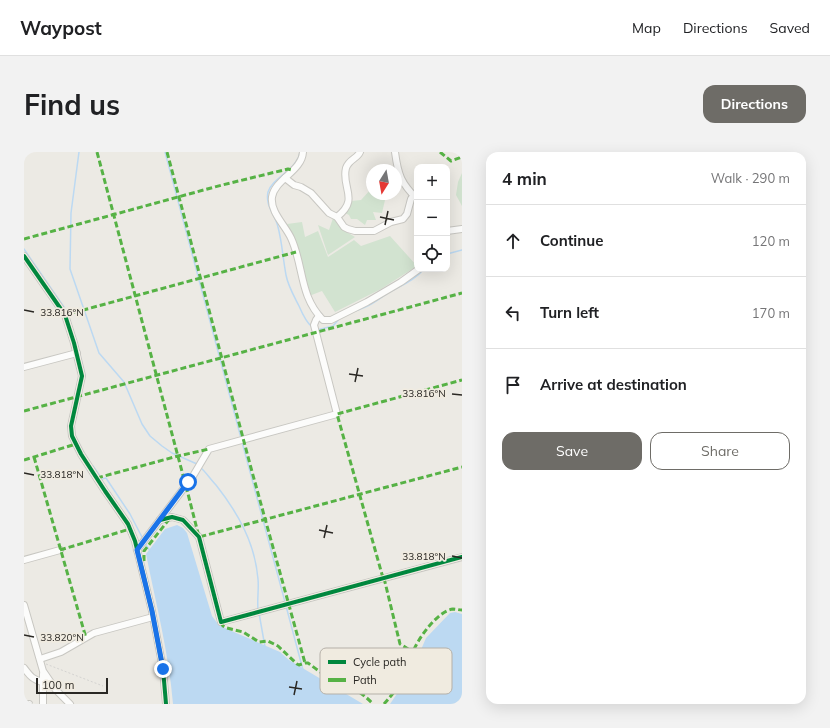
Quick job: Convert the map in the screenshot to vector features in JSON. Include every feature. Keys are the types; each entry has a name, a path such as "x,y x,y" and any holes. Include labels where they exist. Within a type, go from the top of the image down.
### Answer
{"street":[{"path":"303,152 298,164 274,190 272,198 273,207 290,237 296,252 306,294 311,306 319,316 323,320 331,320 367,302 415,272"},
{"path":"338,217 346,208 350,196 345,177 348,162 358,156 360,152"},
{"path":"395,152 400,177 408,190 414,196"},
{"path":"285,178 294,185 311,193 328,213 338,217 344,227 348,229 374,230 391,222 403,219 407,214 411,199 414,198"},
{"path":"450,229 462,229"},
{"path":"24,256 65,315 77,353 82,376 71,426 72,436 81,454 128,524 137,550 153,617 163,669 166,704"},
{"path":"137,550 193,476 209,449 337,414 314,325 319,316"},
{"path":"24,367 77,353"},
{"path":"160,520 172,517 183,520 199,537 221,622 462,557"},
{"path":"24,560 60,550"},
{"path":"24,605 44,671 56,690 70,704"},
{"path":"40,660 61,652 94,633 153,617"},
{"path":"24,668 33,679 43,682"},
{"path":"43,704 44,671"},
{"path":"24,704 29,704"}],"path":[{"path":"40,660 103,686"}],"green space":[{"path":"462,173 462,206 456,195 458,182"},
{"path":"366,194 366,200 385,200 382,213 373,212 376,220 367,220 365,225 357,219 351,219 349,215 345,213 351,201 361,200"},
{"path":"333,218 339,222 345,231 355,237 328,255 318,225 329,230"},
{"path":"302,222 305,237 318,231 328,257 354,240 361,246 390,236 414,263 414,268 381,289 335,312 322,291 309,296 295,245 287,224"}],"water":[{"path":"177,525 183,528 187,533 212,616 218,624 280,652 289,660 320,678 320,694 346,694 363,704 173,704 165,648 146,554 165,529"},
{"path":"455,612 462,614 462,704 390,704 397,694 452,694 452,648 422,648 426,638 450,613"}],"waterway":[{"path":"79,152 71,213 70,269 99,353 124,382 142,424 150,436 172,453 197,464"},
{"path":"165,152 241,438"},
{"path":"300,152 295,163 270,187 267,197 269,206 277,222 288,283 304,317 312,327"},
{"path":"24,249 66,310 76,340"},
{"path":"450,253 462,250"},
{"path":"355,311 364,308 411,281 421,272"},
{"path":"317,330 333,326 339,319"},
{"path":"77,344 85,375"},
{"path":"242,442 285,602"},
{"path":"80,446 85,455"},
{"path":"93,466 102,479 106,478 130,514 143,539"},
{"path":"200,467 216,485 231,506 249,541 258,579 258,610"},
{"path":"145,543 150,551"},
{"path":"286,606 303,670"},
{"path":"259,613 265,647"}],"marked path":[{"path":"24,153 28,152"},
{"path":"97,152 184,479 188,482"},
{"path":"167,152 251,468 305,663"},
{"path":"440,152 451,161 462,157"},
{"path":"24,239 222,185 288,169 292,170"},
{"path":"65,315 296,252"},
{"path":"24,411 462,293"},
{"path":"383,578 337,414 462,380"},
{"path":"24,460 76,444"},
{"path":"97,478 209,449"},
{"path":"34,457 86,638"},
{"path":"186,486 199,537 462,467"},
{"path":"144,561 144,551 170,518"},
{"path":"60,550 130,529"},
{"path":"384,578 400,644 406,648"},
{"path":"415,648 418,641 434,620 447,611 453,609 462,610"},
{"path":"221,622 223,626 243,632 259,642 268,641 278,646 297,664 308,663 320,671"},
{"path":"362,694 373,704"},
{"path":"384,704 392,694"}],"cycle path":[{"path":"24,256 65,315 74,343 82,376 71,426 72,436 81,454 128,524 135,541 152,611 163,669 166,704"},
{"path":"160,520 172,517 183,520 199,537 221,622 462,557"}],"route":[{"path":"163,669 152,611 137,550 188,482"}]}
